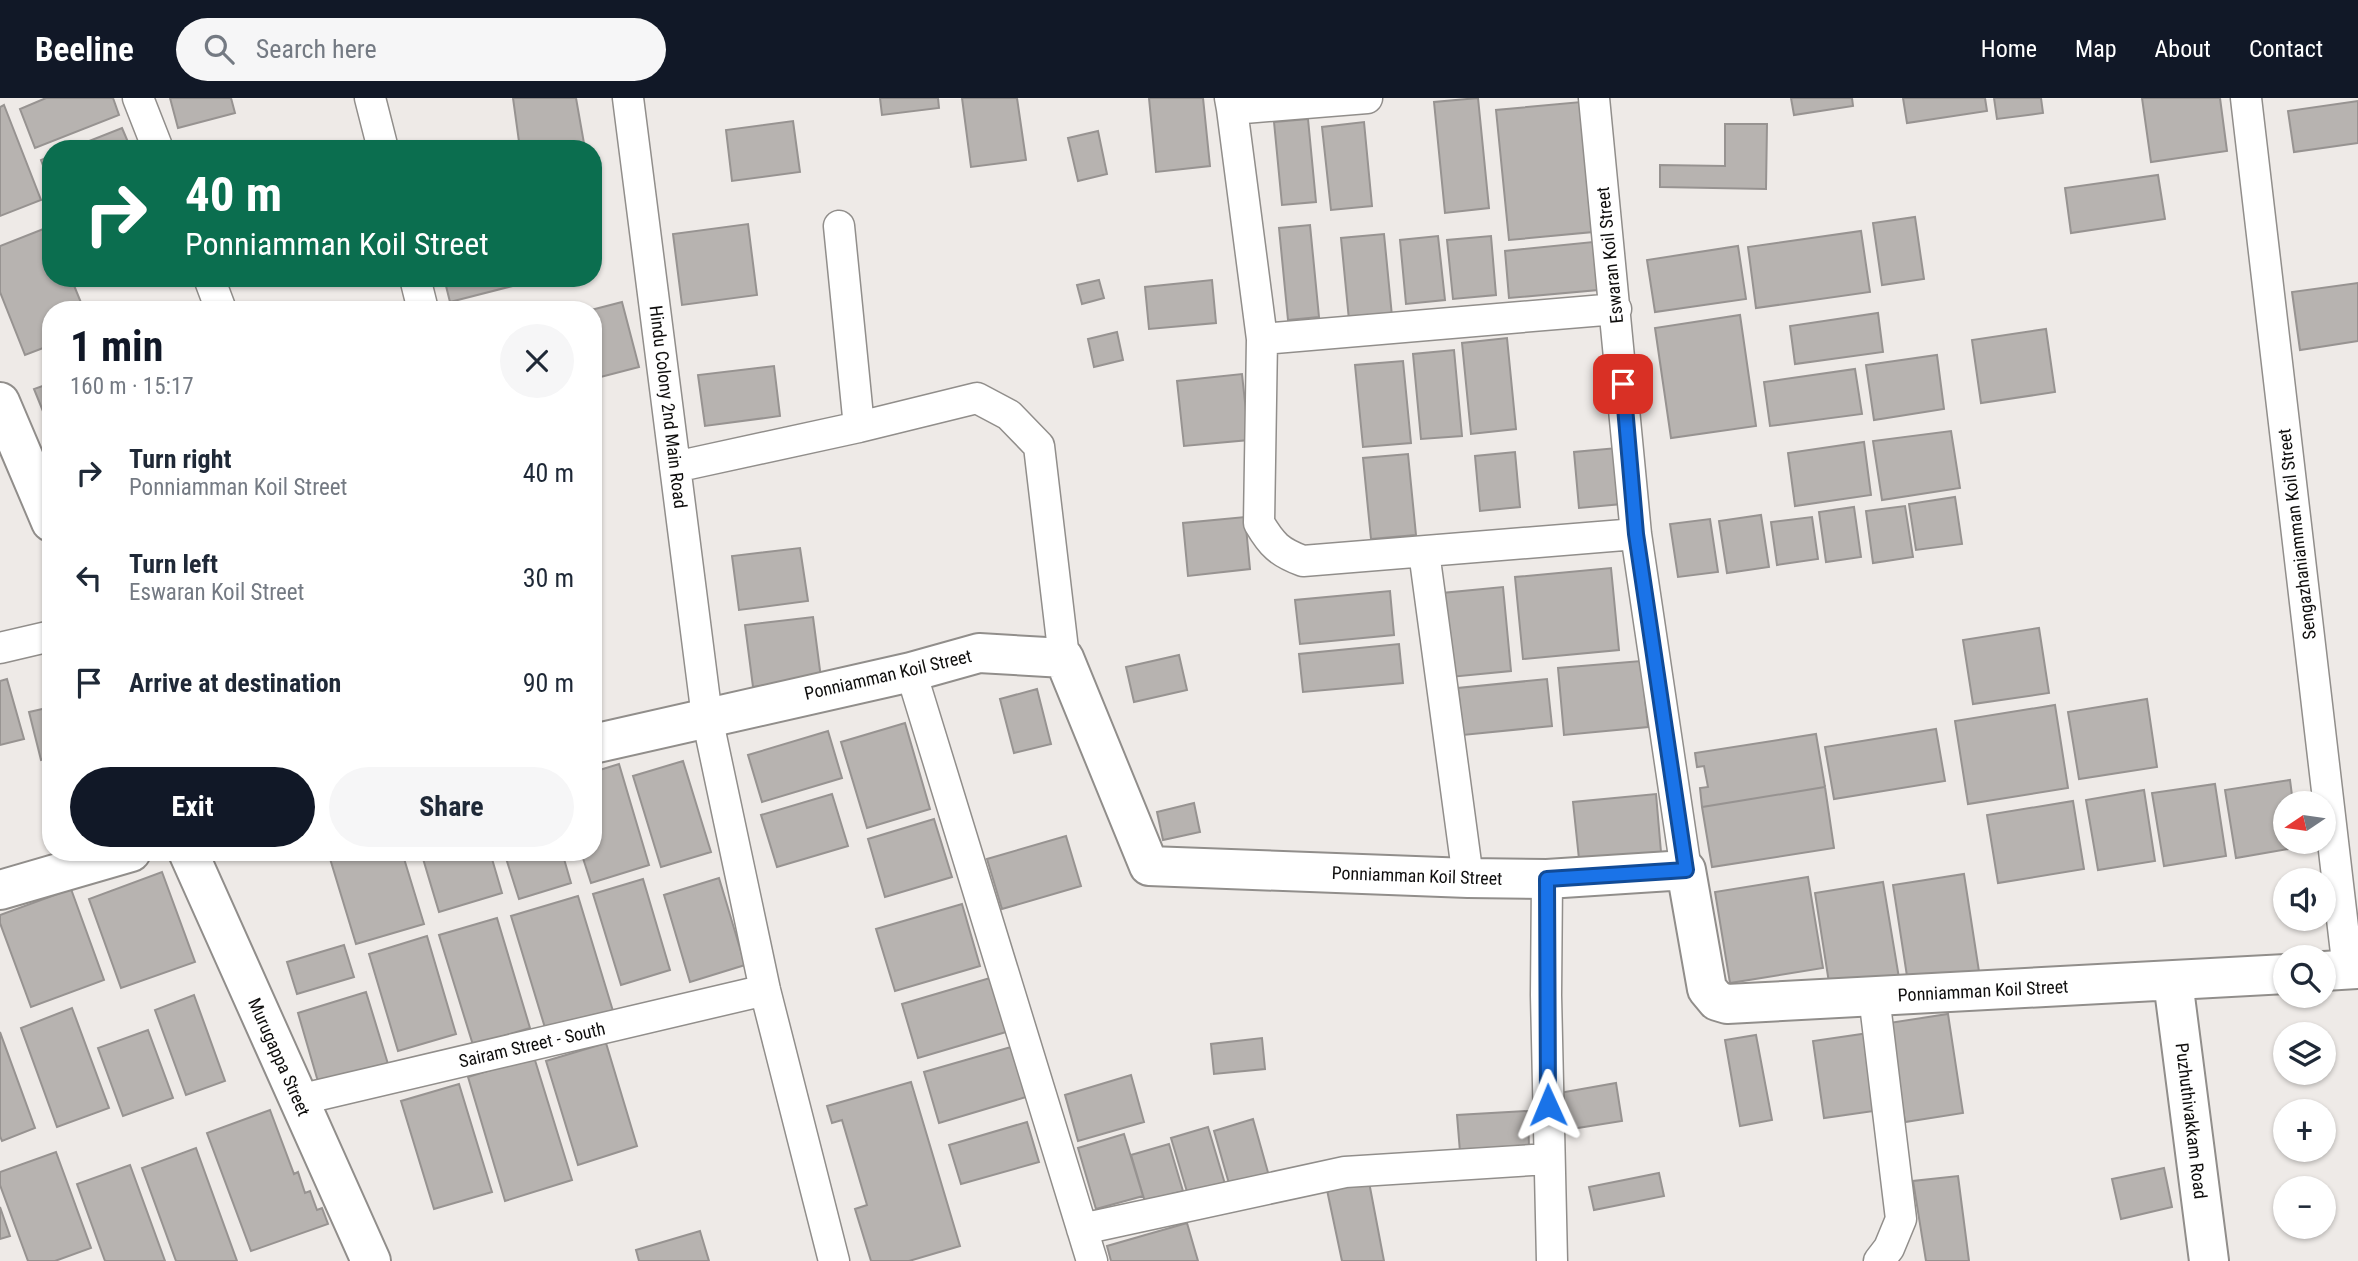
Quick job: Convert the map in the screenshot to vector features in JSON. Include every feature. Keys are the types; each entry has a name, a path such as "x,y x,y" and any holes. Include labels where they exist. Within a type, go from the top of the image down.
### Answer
{"street":[{"path":"138,98 154,140"},
{"path":"370,98 381,140"},
{"name":"Hindu Colony 2nd Main Road","path":"628,98 707,717 765,990 834,1261"},
{"path":"1367,98 1231,103 1262,338 1259,523 1272,545 1286,555 1303,561 1636,534"},
{"name":"Eswaran Koil Street","path":"1594,98 1636,534 1686,870"},
{"name":"Sengazhaniamman Koil Street","path":"2246,98 2343,970"},
{"path":"839,226 859,428"},
{"path":"1262,338 1616,309"},
{"path":"675,467 859,428 977,398 1009,415 1039,446 1064,657"},
{"path":"0,401 42,501"},
{"path":"1424,552 1468,878"},
{"path":"0,648 42,638"},
{"name":"Ponniamman Koil Street","path":"602,742 911,672 979,653 1064,657 1149,866 1547,879 1686,870 1707,989 1717,1001 1727,1004 2273,975"},
{"path":"911,672 1092,1261"},
{"path":"0,890 100,861"},
{"name":"Murugappa Street","path":"192,861 371,1261"},
{"path":"1547,879 1548,1159 1552,1261"},
{"name":"Puzhuthivakkam Road","path":"2173,981 2201,1260"},
{"name":"Sairam Street - South","path":"299,1100 765,990"},
{"path":"1874,996 1901,1219 1889,1248 1879,1261"},
{"path":"1082,1229 1345,1172 1548,1159"}],"building":[{"path":"46,98 113,98 119,115 55,140 42,140 42,145 35,148 20,109"},
{"path":"170,98 231,98 235,113 178,128"},
{"path":"513,98 576,98 583,140 519,140"},
{"path":"880,98 938,98 939,108 882,115"},
{"path":"962,98 1017,98 1026,160 971,167"},
{"path":"1149,98 1203,98 1210,166 1156,172"},
{"path":"1478,98 1489,208 1445,213 1434,102"},
{"path":"1791,98 1852,98 1853,106 1794,115"},
{"path":"1903,98 1985,98 1987,111 1907,123"},
{"path":"1994,98 2041,98 2043,113 1997,119"},
{"path":"2142,98 2220,98 2227,151 2151,162"},
{"path":"2358,101 2358,143 2294,152 2288,111"},
{"path":"1581,102 1593,232 1509,240 1496,110"},
{"path":"4,105 41,200 0,216 0,107"},
{"path":"1308,119 1316,202 1282,205 1274,122"},
{"path":"793,121 800,172 732,181 726,130"},
{"path":"1364,122 1372,206 1331,210 1322,127"},
{"path":"1725,124 1767,124 1766,189 1660,187 1660,165 1725,166"},
{"path":"122,128 127,140 92,140"},
{"path":"1098,131 1107,174 1078,181 1068,138"},
{"path":"2158,175 2165,219 2071,233 2065,188"},
{"path":"1915,217 1924,279 1882,285 1873,223"},
{"path":"748,224 757,295 682,305 673,234"},
{"path":"1310,225 1319,317 1288,320 1279,228"},
{"path":"42,230 42,287 75,287 80,301 42,301 42,348 25,355 0,292 0,246"},
{"path":"1861,231 1870,292 1756,308 1748,247"},
{"path":"1384,234 1392,316 1349,320 1341,238"},
{"path":"1438,236 1445,300 1406,304 1400,240"},
{"path":"1491,236 1496,295 1453,299 1447,240"},
{"path":"1593,242 1598,290 1509,298 1505,251"},
{"path":"1738,246 1746,299 1655,312 1647,260"},
{"path":"1099,280 1104,298 1082,304 1077,285"},
{"path":"1212,280 1216,323 1149,329 1145,287"},
{"path":"2358,283 2358,341 2300,350 2292,292"},
{"path":"446,287 508,287 454,301 450,301"},
{"path":"622,302 639,367 602,377 602,307"},
{"path":"1878,313 1883,352 1795,364 1790,326"},
{"path":"1740,315 1756,426 1671,438 1655,328"},
{"path":"2046,329 2055,392 1981,403 1972,340"},
{"path":"1117,332 1123,360 1094,367 1088,339"},
{"path":"1507,338 1516,429 1471,434 1462,343"},
{"path":"1454,350 1462,436 1421,439 1413,354"},
{"path":"1937,355 1944,409 1874,420 1866,365"},
{"path":"1403,361 1411,443 1363,447 1355,365"},
{"path":"774,366 780,416 705,426 698,375"},
{"path":"1855,369 1862,414 1770,426 1764,382"},
{"path":"1242,374 1249,440 1184,446 1177,381"},
{"path":"42,386 42,409 34,389"},
{"path":"1951,431 1960,488 1882,500 1873,441"},
{"path":"1864,442 1871,495 1795,506 1788,453"},
{"path":"1617,448 1622,504 1579,508 1574,452"},
{"path":"1515,452 1520,507 1480,511 1475,456"},
{"path":"1408,454 1416,535 1371,539 1363,458"},
{"path":"1955,497 1962,544 1916,550 1909,504"},
{"path":"1905,506 1913,557 1873,563 1866,511"},
{"path":"1854,507 1861,557 1826,562 1819,512"},
{"path":"1761,515 1769,567 1727,573 1719,521"},
{"path":"1245,517 1250,569 1188,576 1183,523"},
{"path":"1812,517 1818,559 1777,565 1771,522"},
{"path":"1710,519 1718,572 1678,577 1670,524"},
{"path":"800,548 808,601 739,610 732,556"},
{"path":"1611,568 1619,650 1523,659 1515,577"},
{"path":"1503,587 1511,671 1450,677 1442,593"},
{"path":"1390,591 1394,635 1300,644 1295,600"},
{"path":"813,617 821,678 753,687 745,625"},
{"path":"2039,628 2049,693 1973,704 1963,640"},
{"path":"1399,644 1403,683 1303,692 1299,654"},
{"path":"1179,655 1187,690 1134,702 1126,667"},
{"path":"1641,661 1648,727 1564,735 1558,668"},
{"path":"7,679 24,739 0,745 0,681"},
{"path":"1547,679 1552,726 1463,735 1458,688"},
{"path":"1037,689 1051,744 1014,753 1000,699"},
{"path":"2147,699 2157,767 2079,779 2068,712"},
{"path":"2055,705 2068,788 1968,804 1955,721"},
{"path":"42,709 41,760 29,712"},
{"path":"905,723 930,809 867,828 841,742"},
{"path":"1936,729 1945,781 1834,799 1825,747"},
{"path":"828,731 842,778 762,802 748,755"},
{"path":"1816,734 1825,787 1702,807 1700,788 1708,787 1704,766 1697,767 1695,753"},
{"path":"683,761 711,852 661,867 633,776"},
{"path":"619,764 649,865 591,883 584,861 602,861 602,769"},
{"path":"2290,780 2291,791 2273,791 2273,852 2236,858 2225,790"},
{"path":"2215,784 2226,856 2164,866 2152,793"},
{"path":"1825,787 1834,848 1712,867 1702,807"},
{"path":"2144,790 2155,861 2098,870 2086,800"},
{"path":"832,794 848,846 777,867 761,815"},
{"path":"1656,794 1661,852 1579,859 1573,802"},
{"path":"2073,801 2084,869 1998,883 1987,815"},
{"path":"1194,803 1200,832 1163,840 1157,812"},
{"path":"934,819 952,877 885,897 868,839"},
{"path":"1066,836 1081,886 1002,909 987,859"},
{"path":"331,861 405,861 424,924 356,944"},
{"path":"424,861 493,861 502,893 439,912"},
{"path":"507,861 565,861 571,883 519,899"},
{"path":"162,872 195,962 121,988 89,899"},
{"path":"1964,874 1980,978 1909,989 1893,885"},
{"path":"1808,877 1823,968 1730,983 1715,892"},
{"path":"719,878 745,965 690,982 664,895"},
{"path":"643,879 670,970 621,985 593,894"},
{"path":"1883,882 1899,978 1830,989 1815,893"},
{"path":"71,889 104,980 31,1007 0,923 0,915"},
{"path":"578,896 613,1011 546,1031 511,916"},
{"path":"962,904 980,966 895,991 876,929"},
{"path":"497,918 530,1028 473,1045 439,935"},
{"path":"427,936 456,1034 398,1051 369,954"},
{"path":"344,945 354,977 297,994 287,962"},
{"path":"990,978 1006,1032 918,1058 902,1004"},
{"path":"366,992 388,1064 319,1085 298,1013"},
{"path":"194,995 225,1081 186,1095 155,1010"},
{"path":"72,1008 109,1108 57,1127 21,1028"},
{"path":"1948,1014 1963,1113 1905,1122 1889,1023"},
{"path":"148,1030 173,1098 123,1116 98,1048"},
{"path":"0,1032 35,1128 2,1141 0,1136"},
{"path":"1869,1033 1881,1110 1824,1118 1813,1041"},
{"path":"1756,1035 1772,1120 1740,1126 1725,1040"},
{"path":"1262,1038 1265,1069 1214,1074 1211,1044"},
{"path":"606,1043 637,1146 578,1165 546,1061"},
{"path":"1011,1047 1026,1097 939,1123 924,1072"},
{"path":"534,1057 572,1180 505,1201 468,1077"},
{"path":"1131,1075 1144,1122 1078,1141 1065,1095"},
{"path":"911,1082 960,1246 909,1261 871,1261 855,1209 867,1205 842,1120 832,1123 827,1106"},
{"path":"1616,1083 1622,1121 1565,1130 1559,1093"},
{"path":"459,1084 492,1192 434,1209 401,1101"},
{"path":"270,1110 294,1174 298,1172 305,1193 310,1191 317,1210 322,1208 328,1224 251,1251 207,1133"},
{"path":"1528,1111 1529,1148 1460,1152 1457,1115"},
{"path":"1253,1119 1269,1176 1230,1187 1214,1131"},
{"path":"1027,1122 1039,1162 961,1184 949,1145"},
{"path":"1208,1127 1225,1184 1188,1195 1171,1138"},
{"path":"1124,1134 1143,1196 1096,1209 1078,1148"},
{"path":"1169,1144 1183,1191 1145,1202 1131,1155"},
{"path":"196,1148 237,1261 176,1261 142,1168"},
{"path":"56,1152 91,1248 55,1261 28,1261 0,1185 0,1172"},
{"path":"130,1165 165,1261 105,1261 77,1184"},
{"path":"2164,1168 2172,1207 2121,1219 2112,1179"},
{"path":"1659,1173 1664,1196 1594,1210 1589,1187"},
{"path":"1958,1176 1969,1261 1926,1261 1913,1181"},
{"path":"1369,1182 1384,1261 1342,1261 1327,1190"},
{"path":"0,1207 10,1236 0,1239"},
{"path":"1187,1223 1198,1261 1111,1261 1107,1246"},
{"path":"700,1231 709,1261 639,1261 636,1250"}],"route":[{"path":"1548,1105 1547,879 1686,870 1636,534 1623,384"}]}
